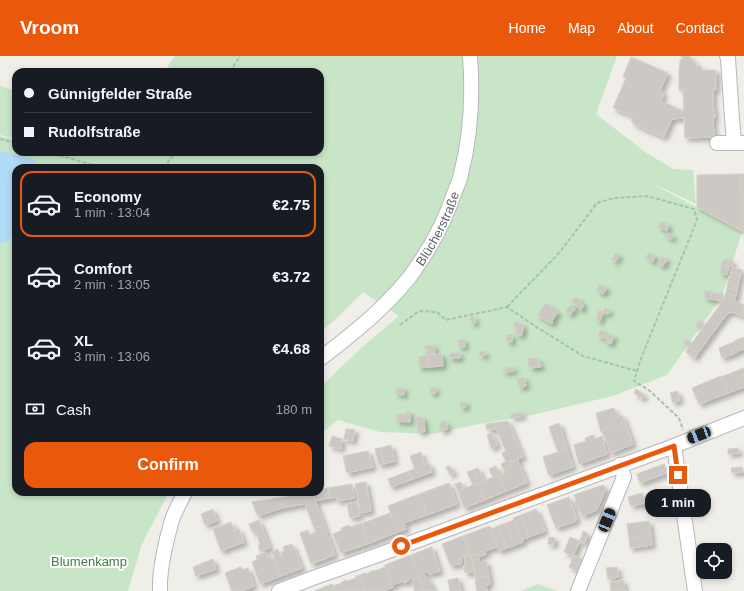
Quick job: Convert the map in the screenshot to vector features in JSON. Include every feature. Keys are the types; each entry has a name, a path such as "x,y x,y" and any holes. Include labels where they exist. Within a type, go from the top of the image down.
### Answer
{"street":[{"name":"Blücherstraße","path":"324,356 383,307 408,279 433,242 449,209 461,175 468,142 471,107 470,56"},
{"path":"717,143 739,143 732,119 727,56"},
{"path":"279,591 681,443 744,418"},
{"path":"681,443 695,591"},
{"path":"578,591 624,477 620,465"},
{"path":"160,591 164,555 172,520 183,496"}],"path":[{"path":"232,68 240,56"},
{"path":"0,139 12,142"},
{"path":"62,156 89,164"},
{"path":"400,325 419,311 436,312 446,320 507,306 560,252 597,203 614,198 647,196 694,209 697,220 642,356 634,381 650,391 679,418 681,443"},
{"path":"507,306 538,328 584,356 637,371"}],"green space":[{"name":"Blumenkamp","path":"175,56 617,56 596,114 645,152 673,169 693,170 696,204 646,180 742,232 722,296 667,375 613,396 523,417 479,424 433,434 380,432 338,420 324,431 324,383 360,349 399,316 363,292 324,329 324,164 12,164 12,496 167,496 142,544 128,591 0,591 0,136 12,139 12,156 324,156 324,68 167,68"},
{"path":"0,86 12,90 12,138 0,135"},
{"path":"538,584 557,591 521,591"}],"water":[{"path":"0,151 12,154 12,156 19,156 35,160 36,164 12,164 12,234 8,241 0,243"}],"building":[{"path":"680,56 689,56 696,66 701,66 702,70 716,70 716,90 713,90 713,108 715,118 713,118 714,137 685,138 684,118 672,119 664,137 633,124 634,122 631,121 633,116 613,108 626,78 623,77 631,57 668,73 660,91 664,93 661,101 684,110 683,90 679,90 680,61 683,57"},
{"path":"740,174 744,174 744,231 741,230"},
{"path":"740,174 741,230 697,207 697,175"},
{"path":"661,221 669,225 667,231 658,227"},
{"path":"667,233 673,235 672,239 666,237"},
{"path":"616,253 620,255 615,262 611,259"},
{"path":"648,253 655,256 653,262 646,258"},
{"path":"661,257 667,259 663,266 658,264"},
{"path":"724,259 733,261 732,266 722,264"},
{"path":"722,264 730,266 727,275 720,273"},
{"path":"732,267 742,270 740,275 731,272"},
{"path":"731,272 741,275 739,281 729,277"},
{"path":"729,277 739,281 738,286 728,282"},
{"path":"728,282 738,286 737,291 727,288"},
{"path":"600,284 607,288 603,294 596,290"},
{"path":"727,288 737,291 736,296 726,293"},
{"path":"705,291 711,292 710,299 705,298"},
{"path":"711,292 723,294 722,301 710,299"},
{"path":"726,293 736,296 734,301 724,298"},
{"path":"576,297 584,305 581,310 571,302"},
{"path":"725,298 744,305 744,317 732,312 727,314 698,353 689,347"},
{"path":"546,303 558,312 552,321 552,324 537,315"},
{"path":"570,305 575,309 570,315 566,311"},
{"path":"605,308 610,310 608,314 603,312"},
{"path":"599,310 603,312 600,321 596,320"},
{"path":"474,316 476,323 472,324 470,317"},
{"path":"698,321 704,323 701,330 696,327"},
{"path":"514,322 518,322 519,325 523,324 522,335 517,335"},
{"path":"600,330 605,332 603,338 598,336"},
{"path":"512,334 512,342 507,342 507,335"},
{"path":"609,334 614,336 611,344 605,342 607,339 604,338"},
{"path":"744,337 744,349 742,349 739,339"},
{"path":"464,339 465,347 459,347 458,340"},
{"path":"686,339 692,343 689,347 683,344"},
{"path":"739,339 742,350 737,351 734,341"},
{"path":"734,342 738,352 733,354 729,344"},
{"path":"729,344 733,354 722,358 719,348"},
{"path":"434,345 435,354 428,355 427,349 424,349 424,346"},
{"path":"689,347 698,353 695,358 686,352"},
{"path":"485,351 486,355 480,356 479,352"},
{"path":"451,353 460,353 460,358 449,358"},
{"path":"442,354 443,366 429,367 428,355"},
{"path":"428,355 429,367 419,367 419,357"},
{"path":"528,358 537,358 537,360 539,360 539,364 541,364 541,367 530,368"},
{"path":"514,367 514,371 502,372 505,368"},
{"path":"744,368 744,387 728,393 721,377"},
{"path":"721,376 728,393 699,404 692,388"},
{"path":"524,377 526,386 520,388 517,379"},
{"path":"435,387 436,393 430,393 430,388"},
{"path":"396,388 404,388 404,395 396,394"},
{"path":"636,389 645,395 642,399 634,393"},
{"path":"677,391 680,400 673,403 670,393"},
{"path":"460,402 466,402 466,407 461,408"},
{"path":"614,408 617,417 622,415 625,422 617,425 616,423 611,425 611,427 601,432 596,413"},
{"path":"406,411 410,412 410,422 396,421 397,414 406,415"},
{"path":"522,412 523,416 511,418 511,414"},
{"path":"416,417 422,417 422,419 424,419 425,432 418,432"},
{"path":"446,421 448,429 441,431 439,423"},
{"path":"508,421 523,457 509,463 511,467 504,470 501,464 506,462 502,453 506,451 494,423"},
{"path":"625,422 633,444 611,453 602,431 616,423 617,425"},
{"path":"494,423 497,429 487,430 486,424"},
{"path":"559,423 567,449 558,452 549,427"},
{"path":"346,429 349,429 348,435 349,430 355,430 353,441 344,439"},
{"path":"492,433 497,446 491,448 487,435"},
{"path":"593,435 595,439 602,436 607,454 579,464 574,445 586,441 585,438"},
{"path":"332,436 342,439 341,449 329,446"},
{"path":"391,445 395,461 384,464 380,448"},
{"path":"380,448 384,464 379,465 375,449"},
{"path":"738,448 739,453 728,454 728,449"},
{"path":"567,449 573,467 549,475 543,457"},
{"path":"368,451 373,467 347,473 343,456"},
{"path":"421,452 425,465 415,469 410,456"},
{"path":"517,459 527,483 506,491 499,475 505,473 504,470 511,467 509,463"},
{"path":"429,463 432,472 413,479 409,471"},
{"path":"664,464 667,473 640,483 637,474"},
{"path":"450,466 454,473 450,475 446,467"},
{"path":"496,466 499,475 493,477 489,469"},
{"path":"742,467 743,472 732,473 731,468"},
{"path":"478,468 484,481 478,483 473,470"},
{"path":"473,470 478,483 473,485 467,472"},
{"path":"409,471 413,479 391,487 388,479"},
{"path":"499,475 506,491 485,500 478,483"},
{"path":"366,482 371,511 361,513 355,484"},
{"path":"461,482 464,488 458,491 455,484"},
{"path":"449,483 457,504 427,515 419,494"},
{"path":"478,483 485,500 464,508 458,491"},
{"path":"352,484 355,498 337,501 337,497 330,498 328,488"},
{"path":"603,485 606,488 597,510 582,516 578,505 575,506 574,503 577,502 574,495"},
{"path":"328,488 330,498 315,501 313,496 324,496 324,489"},
{"path":"642,493 645,503 631,506 628,497"},
{"path":"419,494 427,515 404,523 406,529 398,532 388,506"},
{"path":"288,496 313,496 324,525 314,528 305,504 282,508 278,498"},
{"path":"569,497 577,519 576,521 556,528 547,505"},
{"path":"278,498 282,508 258,516 252,502"},
{"path":"357,502 360,516 350,518 347,504"},
{"path":"213,509 217,521 205,525 201,514"},
{"path":"536,509 545,531 537,534 529,512"},
{"path":"529,512 537,534 529,537 521,515"},
{"path":"390,513 398,532 367,544 363,523"},
{"path":"521,515 529,537 522,540 513,518"},
{"path":"259,520 270,548 260,551 258,545 260,544 256,532 253,533 249,524"},
{"path":"514,520 523,542 515,545 506,523"},
{"path":"649,521 651,535 629,538 627,524"},
{"path":"231,522 239,544 221,551 213,529"},
{"path":"362,523 367,544 341,553 333,534 342,530 341,528"},
{"path":"506,523 515,545 507,548 498,526"},
{"path":"324,525 335,555 311,564 300,533 308,530 309,535 316,532 314,528"},
{"path":"490,526 497,547 485,551 486,554 478,557 477,554 471,556 463,536"},
{"path":"498,526 507,548 499,551 491,529"},
{"path":"239,529 244,543 239,544 234,531"},
{"path":"583,531 588,534 584,543 580,541"},
{"path":"651,535 652,545 630,548 629,538"},
{"path":"463,536 470,555 463,557 460,565 457,564 451,566 442,544"},
{"path":"549,537 555,538 554,545 548,544"},
{"path":"570,537 580,541 573,556 564,552"},
{"path":"292,544 302,568 281,576 272,552 278,549 282,557 281,554 285,551 283,547"},
{"path":"432,547 440,571 430,574 426,572 418,575 411,555"},
{"path":"266,552 269,560 274,558 281,576 260,584 252,562 257,560 256,556"},
{"path":"477,554 480,562 473,563 471,556"},
{"path":"411,555 419,577 414,579 411,578 404,583 403,581 392,585 385,565"},
{"path":"470,555 474,572 465,573 465,557"},
{"path":"574,555 584,560 582,566 571,562"},
{"path":"213,559 216,569 196,576 193,567"},
{"path":"486,561 489,576 475,578 473,563"},
{"path":"571,562 582,566 579,572 569,567"},
{"path":"241,567 242,570 248,568 254,586 241,591 232,591 225,573"},
{"path":"385,567 393,587 383,591 366,591 360,575"},
{"path":"617,567 619,577 608,579 606,568"},
{"path":"423,573 430,582 434,591 424,591 418,575"},
{"path":"360,575 366,591 335,591 333,586 346,580 356,578 356,576"},
{"path":"489,576 490,584 486,585 487,591 477,591 475,578"},
{"path":"419,577 424,591 415,591 412,582 413,579"},
{"path":"458,578 461,591 450,591 448,580"},
{"path":"623,580 626,591 618,591 617,581"},
{"path":"617,581 618,591 611,591 610,582"},
{"path":"332,584 335,591 314,591"}],"route":[{"path":"401,546 674,446 678,475"}]}
